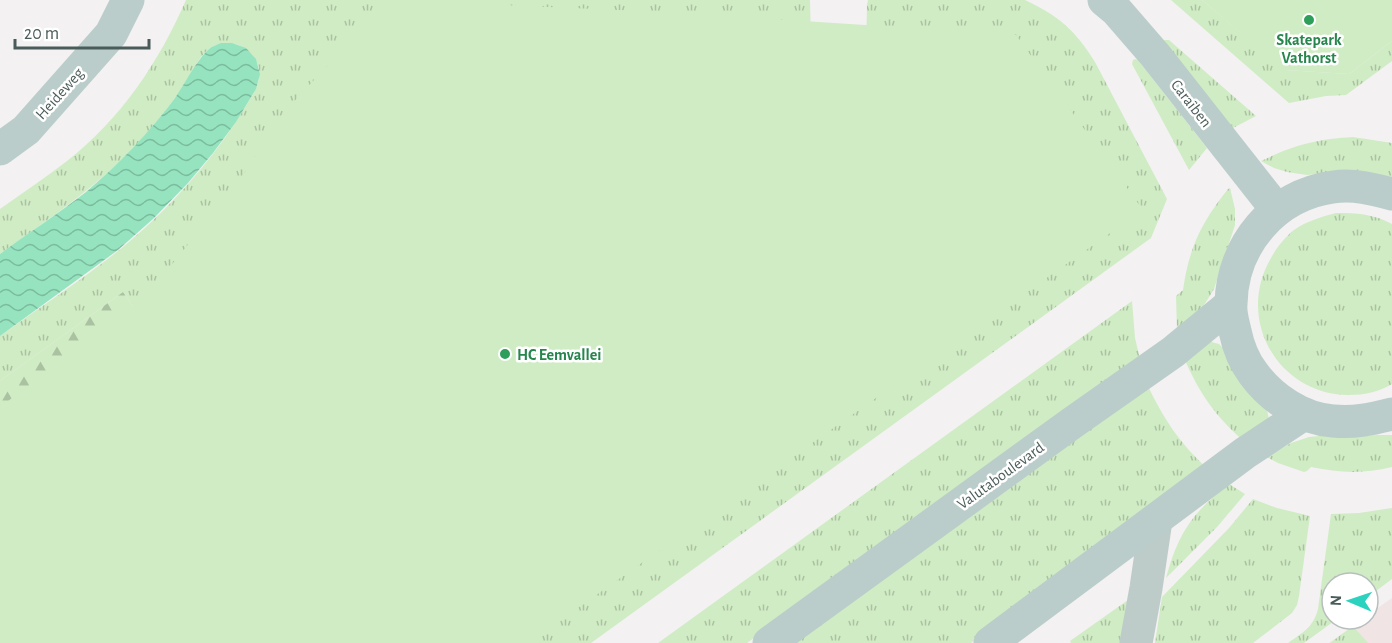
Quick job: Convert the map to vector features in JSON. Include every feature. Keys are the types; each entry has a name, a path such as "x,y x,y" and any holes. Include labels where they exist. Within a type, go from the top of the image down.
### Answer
{"main road":[{"name":"Heideweg","path":"0,149 26,130 111,33 128,0"},
{"name":"Caraïben","path":"1104,0 1116,9 1155,54 1277,210"},
{"path":"1392,194 1364,186 1334,187 1304,195 1277,210 1256,231 1240,257 1230,305 1239,346 1252,372 1274,396 1304,414 1331,421 1363,421 1392,414"},
{"name":"Valutaboulevard","path":"769,643 1173,352 1230,305"},
{"path":"990,643 1245,453 1304,414"}],"street":[{"path":"1136,643 1156,520"}],"shaded area":[{"path":"1392,598 1392,643 1329,643 1346,631 1380,631 1380,606"}],"green space":[{"path":"186,0 810,0 811,44 793,58 626,51 626,42 389,31 338,176 347,178 330,222 0,466 0,437 147,327 123,292 0,381 0,336 104,262 171,203 218,148 255,90 259,71 257,62 243,47 232,43 222,43 207,50 163,114 109,172 74,201 0,254 0,209 67,161 105,127 151,67"},
{"name":"HC Eemvallei","path":"388,0 665,12 1016,35 1143,210 528,643 0,643 0,407 142,301 238,183 276,121"},
{"path":"868,0 1025,0 1057,18 1080,41 1095,62 1167,199 1151,238 591,643 463,643 866,54"},
{"path":"1171,0 1202,0 1285,70 1349,74 1392,41 1392,61 1346,95 1289,103"},
{"name":"Skatepark Vathorst","path":"1202,0 1392,0 1392,41 1349,74 1284,70"},
{"path":"1169,40 1256,116 1231,129 1163,42"},
{"path":"1135,59 1207,148 1189,170 1132,64"},
{"path":"1353,137 1392,143 1392,177 1327,173 1307,175 1287,172 1261,161 1306,144"},
{"path":"1230,188 1235,209 1235,225 1214,289 1201,310 1177,330 1176,296 1183,290 1193,249 1210,213"},
{"path":"1336,213 1365,215 1392,224 1392,384 1366,394 1348,395 1323,391 1301,382 1283,367 1270,349 1261,328 1258,305 1261,281 1281,242 1299,227"},
{"path":"123,292 148,328 0,437 0,381"},
{"path":"1132,301 1135,338 1140,359 747,643 658,643"},
{"path":"1208,341 1222,347 1267,410 1269,419 1246,443 1210,405 1184,358"},
{"path":"1147,384 1173,430 1208,469 971,643 787,643"},
{"path":"1392,435 1392,467 1371,471 1332,471 1311,467 1304,472 1267,457 1291,443 1309,437"},
{"path":"1229,484 1245,494 1217,527 1166,578 1176,548 1188,525 1216,494"},
{"path":"1253,499 1310,516 1299,596 1292,613 1253,643 1155,643 1162,597 1229,528"},
{"path":"1392,508 1392,579 1380,588 1380,571 1323,571 1331,514"},
{"path":"1320,594 1320,631 1304,643 1288,643 1307,629 1318,609"},
{"path":"1128,600 1122,643 1071,643 1070,641"},
{"path":"1346,631 1357,631 1368,643 1330,643"}],"water":[{"path":"221,43 232,43 246,48 256,59 260,74 256,89 236,122 213,153 154,218 118,250 0,336 0,254 86,192 110,170 133,148 165,111 205,53"}],"place":[{"name":"Skatepark Vathorst","path":"1309,20"},
{"name":"HC Eemvallei","path":"505,354"}]}
